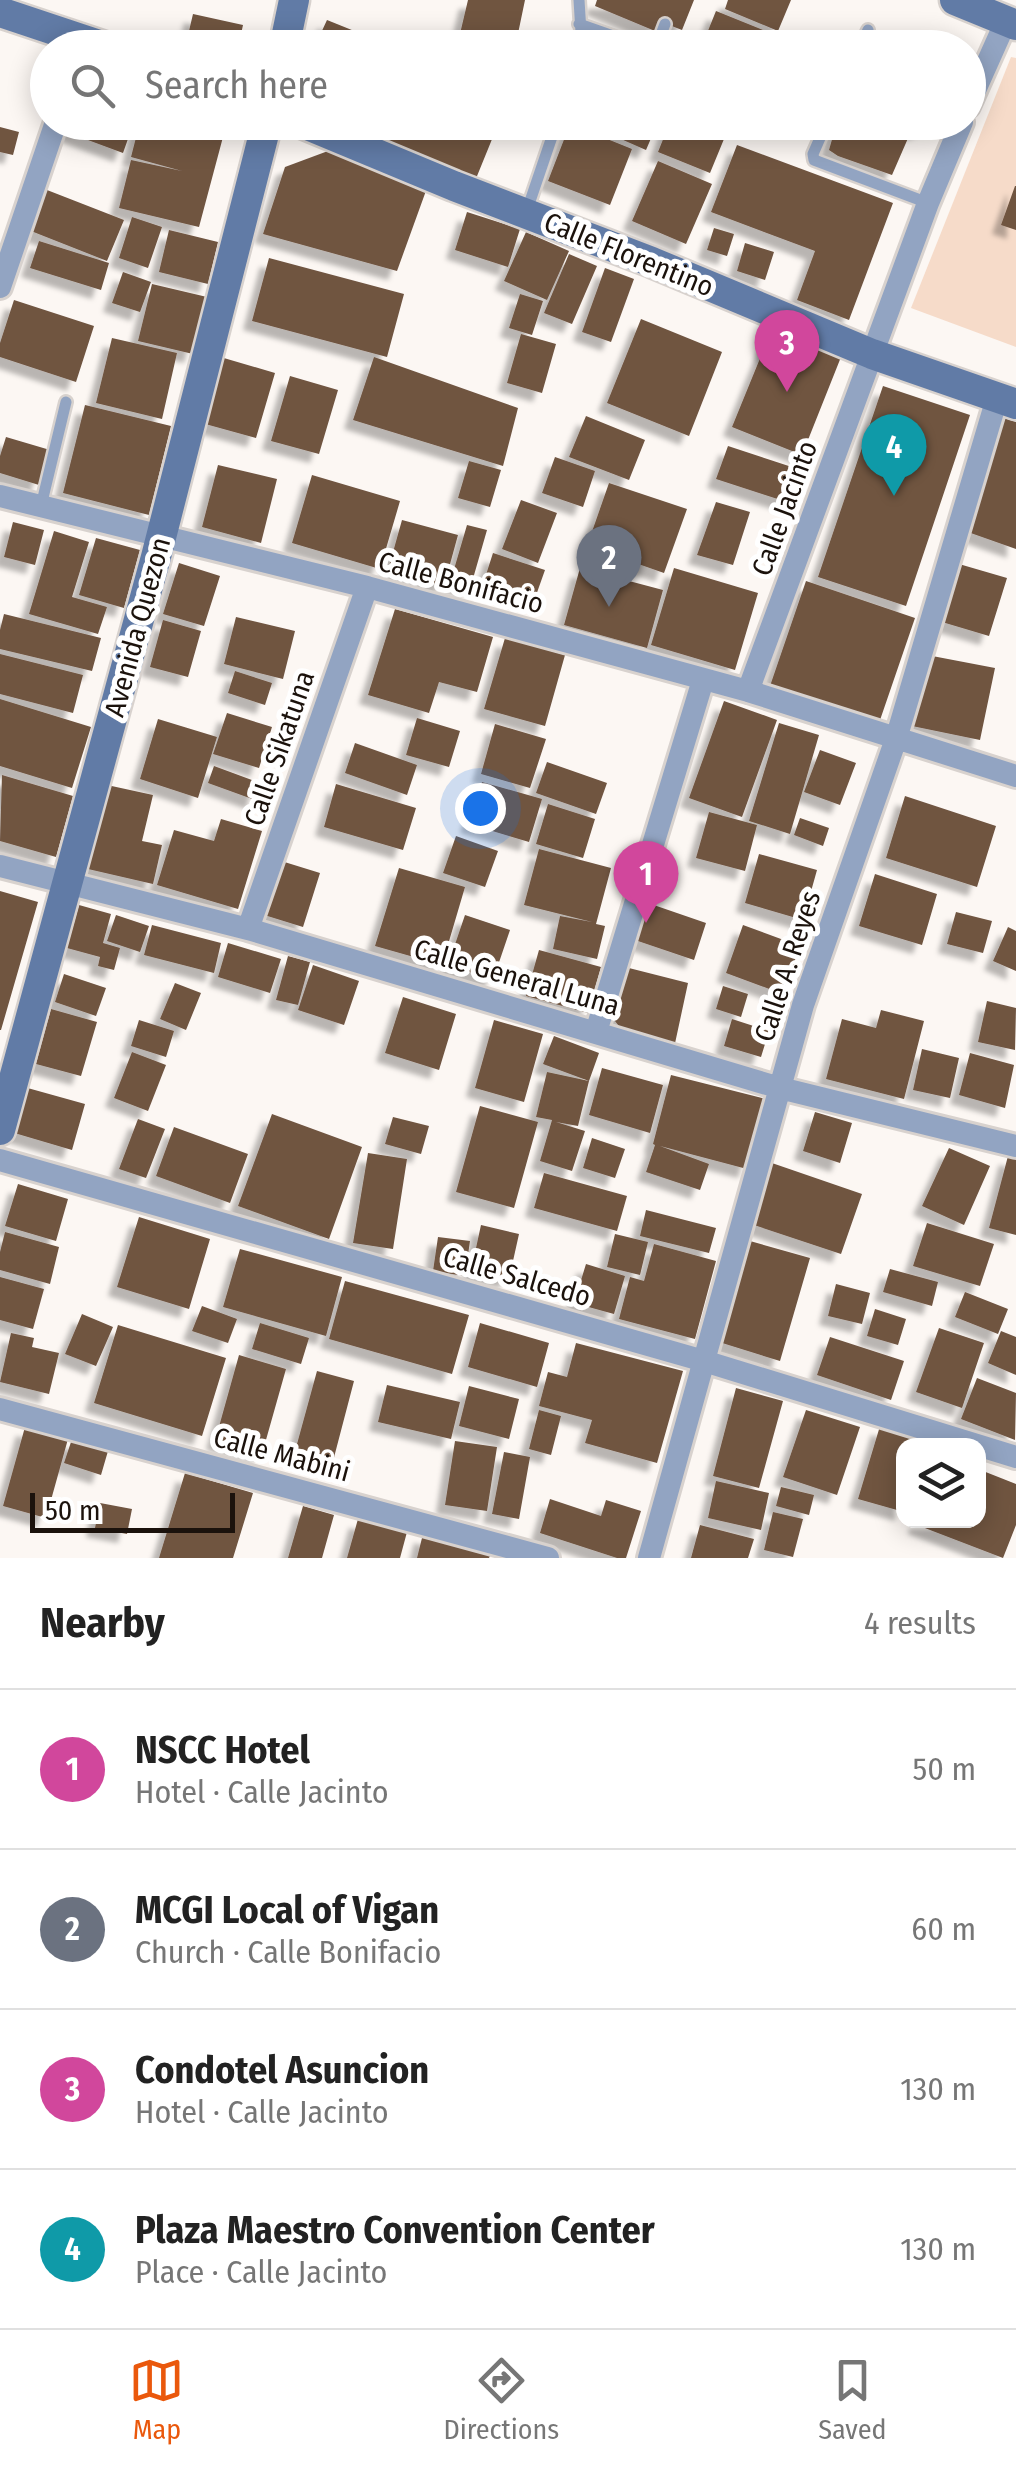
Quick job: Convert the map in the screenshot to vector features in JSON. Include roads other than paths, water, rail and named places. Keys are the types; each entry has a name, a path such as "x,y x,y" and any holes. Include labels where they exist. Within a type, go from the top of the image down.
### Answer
{"street":[{"path":"288,30 294,0"},
{"path":"955,0 1011,23 986,71"},
{"path":"0,12 51,30"},
{"path":"0,288 50,140"},
{"name":"Avenida Quezon","path":"0,1130 161,537 262,140"},
{"name":"Calle Florentino","path":"345,140 872,354 1007,401"},
{"name":"Calle Jacinto","path":"748,691 954,140"},
{"name":"Calle A. Reyes","path":"650,1558 803,1006 1007,401"},
{"name":"Calle Bonifacio","path":"0,496 367,586 748,691 1016,776"},
{"name":"Calle Sikatuna","path":"248,929 367,586"},
{"path":"596,1032 702,680"},
{"name":"Calle General Luna","path":"0,866 248,929 780,1088 1016,1146"},
{"name":"Calle Salcedo","path":"0,1160 704,1361 1016,1456"},
{"name":"Calle Mabini","path":"0,1409 548,1558"}],"lane":[{"path":"579,0 580,30"},
{"path":"580,24 597,30"},
{"path":"663,30 665,24"},
{"path":"526,213 551,140"},
{"path":"819,140 814,160 928,203"},
{"path":"41,506 66,402"}],"place":[{"name":"Condotel Asuncion","path":"787,392"},
{"name":"Plaza Maestro Convention Center","path":"894,496"},
{"name":"MCGI Local of Vigan","path":"609,607"},
{"name":"NSCC Hotel","path":"646,923"}]}
